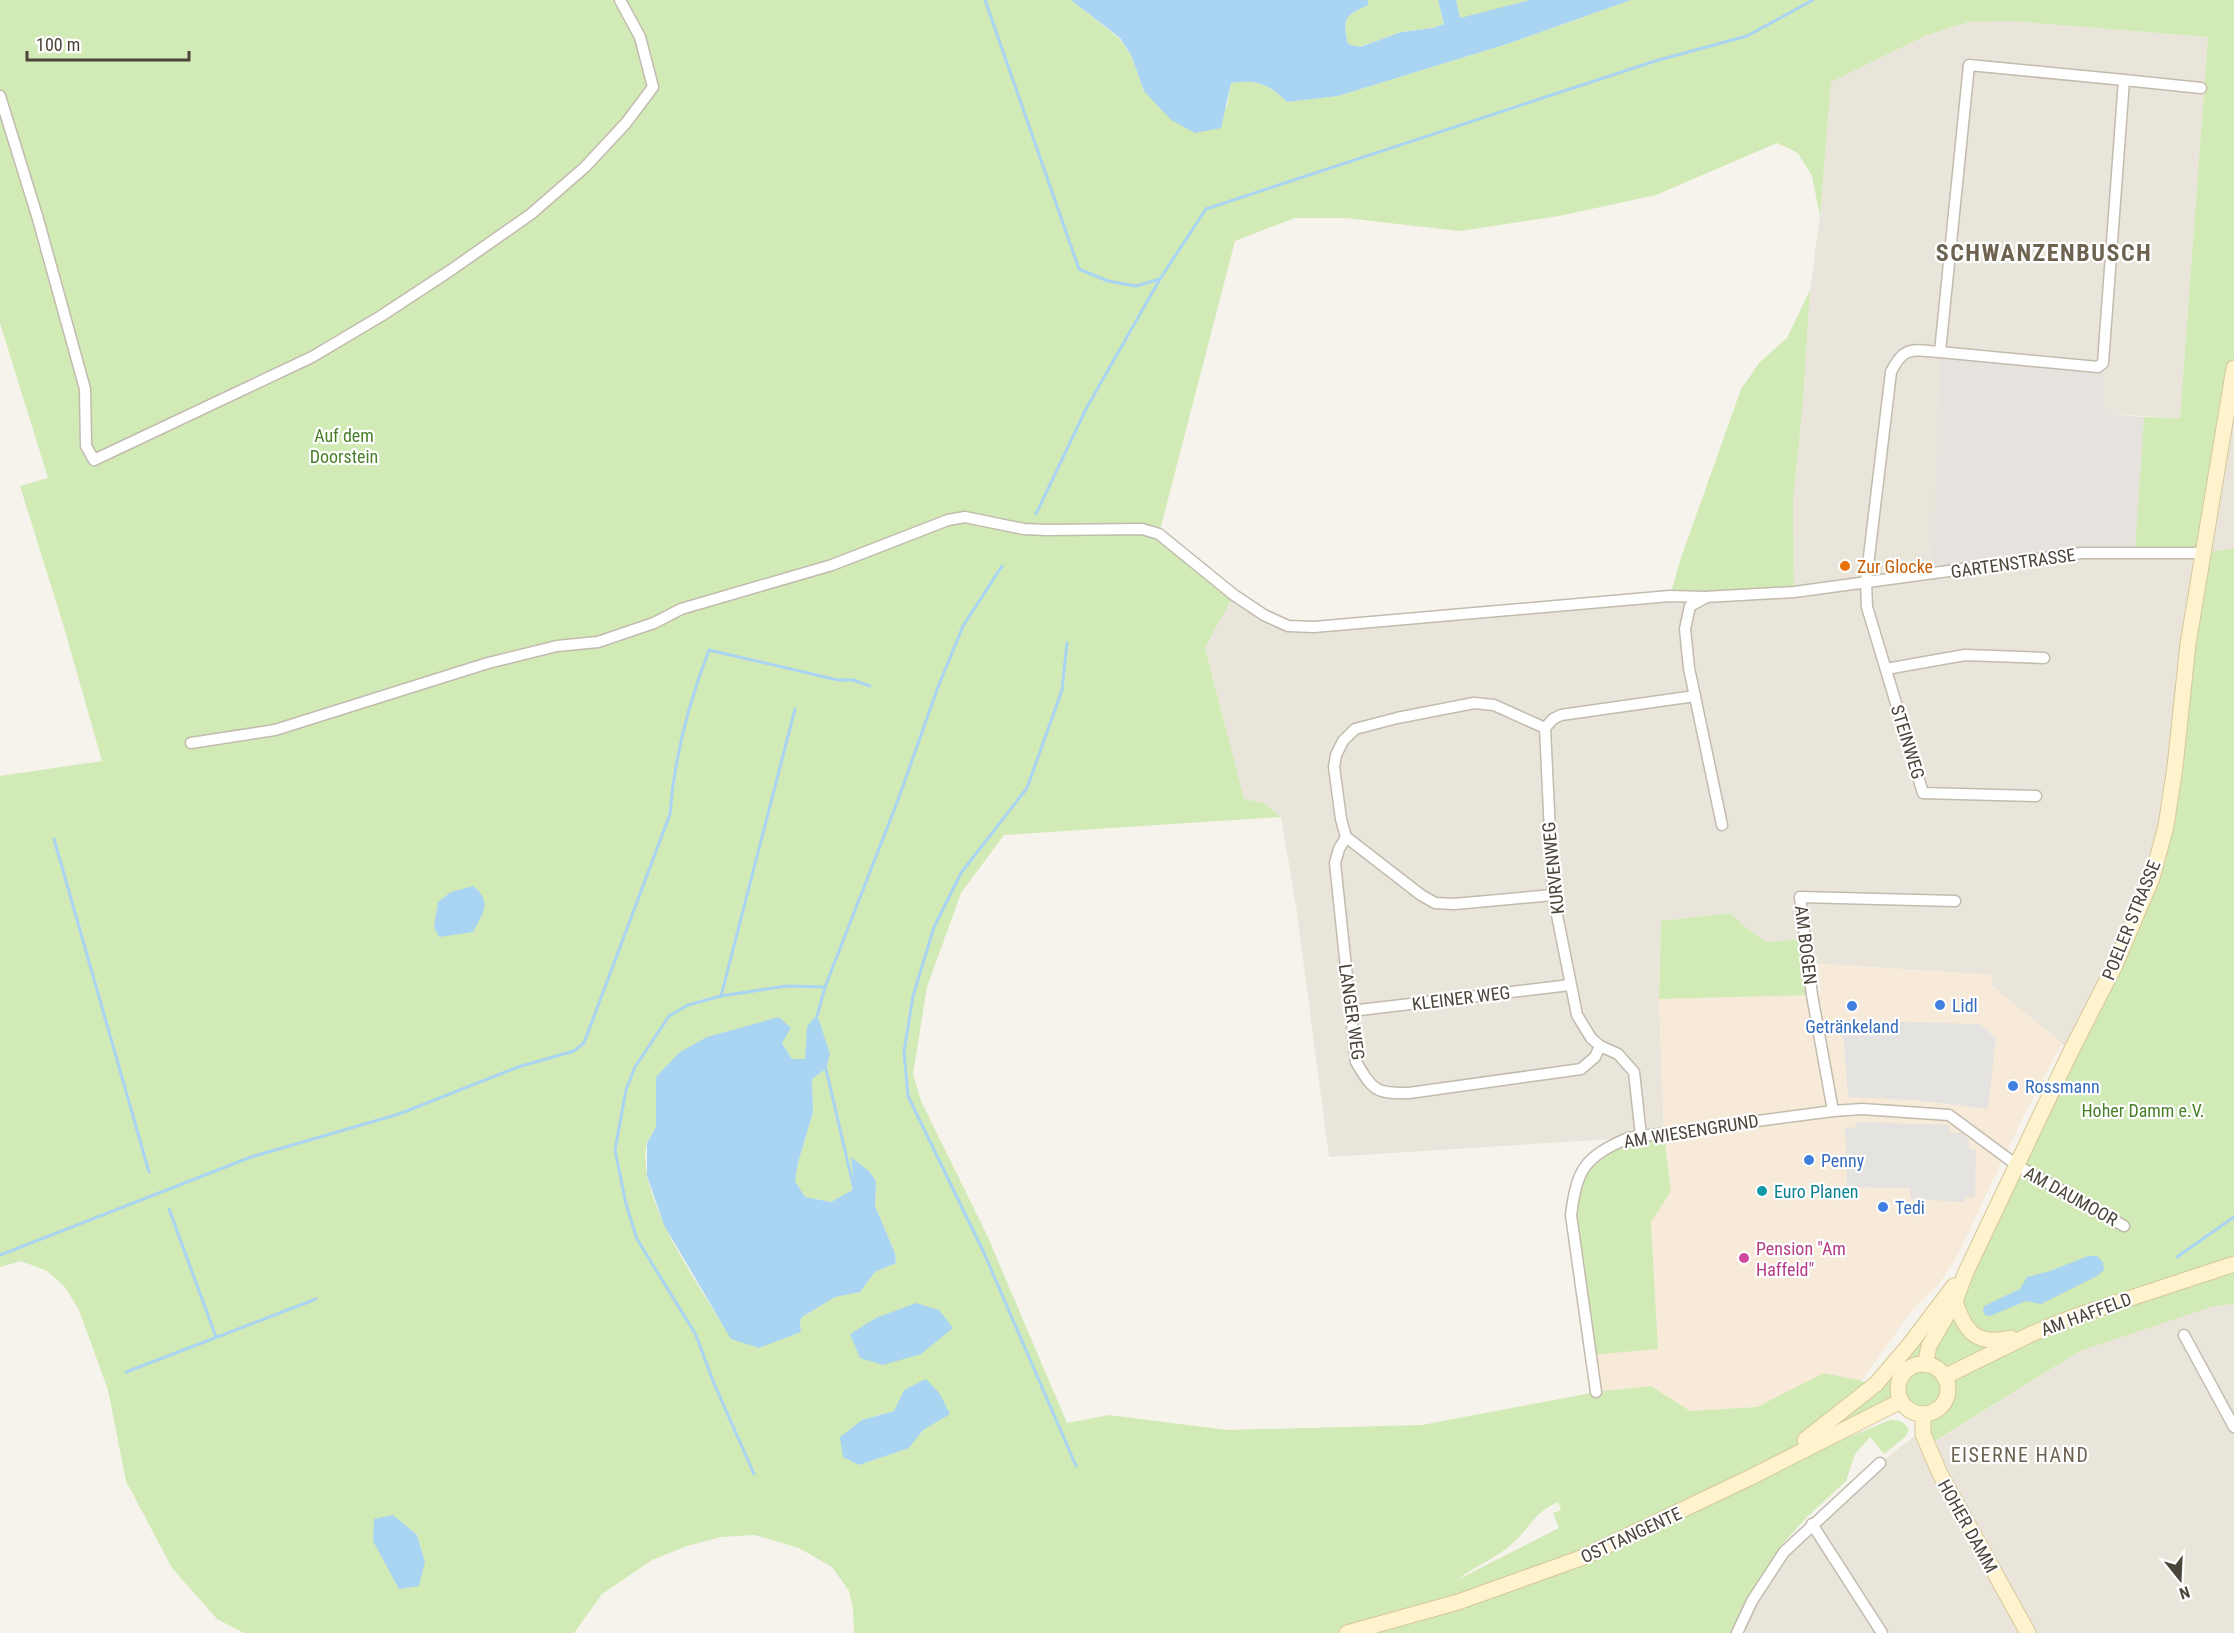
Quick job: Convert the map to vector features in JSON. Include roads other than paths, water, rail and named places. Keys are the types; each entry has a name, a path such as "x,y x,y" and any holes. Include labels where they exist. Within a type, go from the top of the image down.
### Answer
{"main road":[{"name":"POELER STRASSE","path":"1925,1365 1929,1346 1954,1301 2071,1051 2115,965 2152,878 2166,826 2172,791 2188,644 2234,368"},
{"name":"AM HAFFELD","path":"1944,1377 2031,1334 2076,1316 2234,1264"},
{"path":"1749,1478 1819,1431 1876,1384 1966,1272"},
{"path":"1954,1301 1966,1328 1975,1337 1994,1342 2031,1334"},
{"path":"1925,1365 1934,1367 1944,1377 1947,1387 1943,1403 1931,1413 1923,1414 1908,1409 1901,1401 1898,1388 1904,1373 1911,1368 1925,1365"},
{"name":"OSTTANGENTE","path":"1347,1633 1458,1602 1581,1558 1623,1540 1901,1401"},
{"name":"HOHER DAMM","path":"1923,1414 1923,1434 1940,1474 2028,1633"}],"street":[{"path":"0,96 38,219 85,389 86,446 94,460 312,357 381,316 531,214 585,167 626,123 652,87 640,37 620,0"},
{"path":"2124,80 2103,363 2098,367 1940,352 1969,64 2124,80 2201,88"},
{"name":"STEINWEG","path":"1940,352 1910,350 1899,356 1891,372 1866,582 1867,607 1923,793 2036,796"},
{"name":"GARTENSTRASSE","path":"191,743 274,730 488,663 557,646 598,642 654,623 681,609 832,565 948,520 965,517 1024,529 1142,529 1159,534 1234,595 1264,615 1288,626 1314,627 1670,596 1705,597 1794,592 2081,553 2203,553"},
{"path":"1705,597 1690,606 1685,629 1695,696 1722,825"},
{"path":"1886,669 1965,655 2044,658"},
{"path":"1553,895 1454,904 1435,903 1420,895 1346,837 1341,819 1334,767 1336,755 1343,741 1355,729 1474,703 1494,705 1545,728 1553,719 1562,715 1695,696"},
{"name":"KURVENWEG","path":"1545,728 1553,895 1577,1015 1591,1038 1600,1046 1618,1054 1634,1072 1641,1136"},
{"name":"LANGER WEG","path":"1346,837 1335,863 1356,1062 1375,1089 1388,1094 1408,1093 1581,1069 1595,1057 1600,1046"},
{"name":"AM BOGEN","path":"1833,1111 1812,995 1800,897 1955,901"},
{"name":"KLEINER WEG","path":"1351,1011 1570,985"},
{"name":"AM WIESENGRUND","path":"1596,1392 1571,1215 1575,1187 1585,1164 1606,1148 1628,1138 1641,1136 1862,1109 1949,1115 2018,1166"},
{"name":"AM DAUMOOR","path":"2018,1166 2124,1226"},
{"path":"2184,1335 2234,1427"},
{"path":"1737,1633 1752,1601 1784,1552 1880,1463"},
{"path":"1812,1524 1882,1633"}],"water":[{"path":"1071,0 1368,0 1368,5 1350,15 1345,28 1348,44 1360,47 1401,32 1433,28 1444,24 1438,0 1456,0 1460,18 1530,0 1631,0 1507,44 1338,96 1287,102 1262,84 1231,83 1221,128 1195,133 1171,120 1144,91 1131,55 1120,38"},
{"path":"473,886 483,897 484,908 473,932 439,937 434,927 438,902 451,892"},
{"path":"779,1017 791,1028 782,1043 792,1059 805,1059 807,1027 815,1017 819,1020 830,1054 826,1069 812,1079 813,1112 795,1181 805,1197 831,1202 854,1189 851,1157 869,1171 876,1181 875,1206 895,1253 896,1263 875,1272 860,1292 835,1297 802,1317 801,1332 759,1348 731,1339 664,1225 647,1176 647,1143 656,1127 656,1077 680,1052 707,1037"},
{"path":"2088,1256 2097,1256 2103,1262 2104,1270 2097,1276 2041,1304 2026,1301 1990,1316 1985,1315 1984,1306 2020,1289 2027,1277 2050,1271"},
{"path":"916,1303 939,1310 953,1328 921,1354 883,1365 860,1358 850,1334 876,1318"},
{"path":"926,1379 940,1394 950,1414 923,1430 909,1448 859,1465 843,1457 840,1437 862,1420 894,1411 904,1390"},
{"path":"393,1515 417,1535 425,1562 419,1586 399,1589 373,1541 374,1519"}],"waterway":[{"path":"985,0 1079,269 1108,281 1136,286 1160,279"},
{"path":"1036,514 1087,407 1160,279 1206,209 1655,61 1747,36 1813,0"},
{"path":"816,1020 825,987 898,800 938,687 963,626 1002,566"},
{"path":"1067,643 1062,690 1027,788 961,873 934,927 913,996 904,1052 908,1096 984,1253 1076,1466"},
{"path":"0,1255 251,1157 399,1114 518,1067 574,1051 584,1043 670,814 675,772 684,731 709,650 838,680 853,680 870,686"},
{"path":"721,996 795,709"},
{"path":"54,839 149,1172"},
{"path":"754,1474 713,1381 696,1335 637,1239 626,1204 615,1150 626,1090 635,1067 669,1016 688,1005 721,996 786,986 825,987"},
{"path":"825,1065 854,1189"},
{"path":"169,1209 216,1337"},
{"path":"2177,1257 2234,1217"},
{"path":"126,1372 316,1299"}],"place":[{"name":"Zur Glocke","path":"1845,566"},
{"name":"Lidl","path":"1940,1005"},
{"name":"Getränkeland","path":"1852,1006"},
{"name":"Rossmann","path":"2013,1086"},
{"name":"Penny","path":"1809,1160"},
{"name":"Euro Planen","path":"1762,1191"},
{"name":"Tedi","path":"1883,1207"},
{"name":"Pension \"Am Haffeld\"","path":"1744,1258"}],"district":[{"name":"SCHWANZENBUSCH","path":"2044,253"},
{"name":"EISERNE HAND","path":"2020,1455"}],"park label":[{"name":"Auf dem Doorstein","path":"344,445"},
{"name":"Hoher Damm e.V.","path":"2143,1110"}]}
